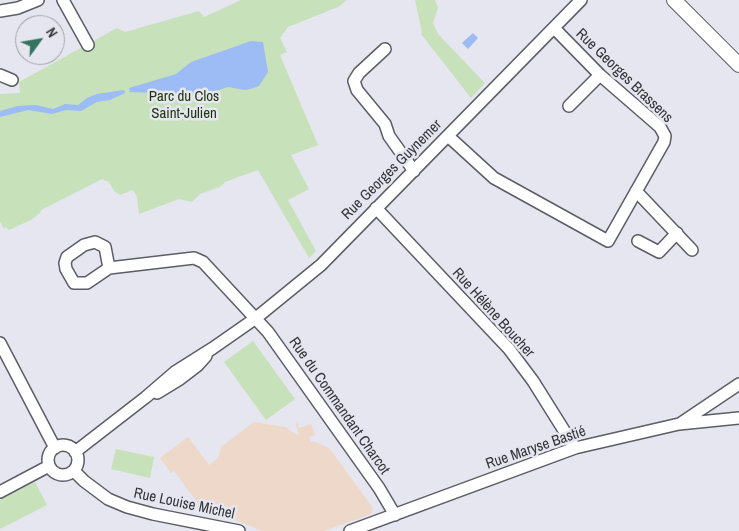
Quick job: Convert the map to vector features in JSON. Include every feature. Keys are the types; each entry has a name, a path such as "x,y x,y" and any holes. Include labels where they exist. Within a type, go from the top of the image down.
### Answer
{"street":[{"path":"64,0 88,45"},
{"name":"Rue Georges Guynemer","path":"75,452 182,367 214,348 256,318 321,265 581,0"},
{"path":"674,0 739,65"},
{"path":"0,11 36,1"},
{"name":"Rue Georges Brassens","path":"448,136 494,178 608,241 664,142 665,136 660,127 600,75 554,28"},
{"path":"385,49 360,72 354,81 356,90 386,124 389,136 414,171"},
{"path":"0,74 12,80"},
{"path":"569,106 600,75"},
{"path":"636,191 692,250"},
{"name":"Rue Hélène Boucher","path":"376,208 508,349 533,381 575,448"},
{"path":"638,242 659,252 677,233"},
{"name":"Rue du Commandant Charcot","path":"109,268 194,258 203,262 268,332 347,442 395,514"},
{"path":"0,343 55,448"},
{"path":"680,424 739,384"},
{"name":"Rue Maryse Bastié","path":"350,531 575,448 680,424 739,418"},
{"path":"68,446 75,452 78,461 74,470 66,475 61,475 49,466 49,456 55,448 68,446"},
{"path":"0,492 49,466"},
{"name":"Rue Louise Michel","path":"74,470 84,481 108,499 127,507 239,531"}],"shaded area":[{"path":"254,422 285,427 297,435 299,434 295,423 297,423 299,428 311,424 315,435 309,437 311,442 313,441 329,448 373,508 371,514 324,531 262,531 233,519 201,513 197,502 174,471 171,473 160,458 188,437 209,465 218,458 221,447"}],"green space":[{"name":"Parc du Clos Saint-Julien","path":"241,0 347,0 338,7 288,27 280,38 287,52 280,55 318,145 291,155 309,189 288,200 316,251 309,258 258,170 225,182 220,187 200,194 192,202 179,199 139,214 137,197 133,190 120,195 114,191 109,182 102,179 41,210 31,220 9,230 6,227 4,228 0,222 0,94 20,93 19,82 50,65 65,65 65,57 117,28 125,32 199,11 204,17"},
{"path":"415,0 435,0 438,8 433,23 438,34 485,83 471,98 421,34"},
{"path":"253,341 295,399 266,420 224,362"},
{"path":"116,449 154,457 150,478 111,469"},
{"path":"35,482 47,505 0,529 0,500"}],"water":[{"path":"473,33 478,38 468,49 462,43"},
{"path":"251,41 263,42 268,72 259,86 245,90 228,87 197,97 169,97 158,93 130,92 129,88 176,74 191,62"},
{"path":"124,90 125,93 110,100 97,102 81,111 66,110 52,114 28,110 0,117 0,111 18,106 36,105 53,109 65,104 78,105 87,98 97,94"}]}
